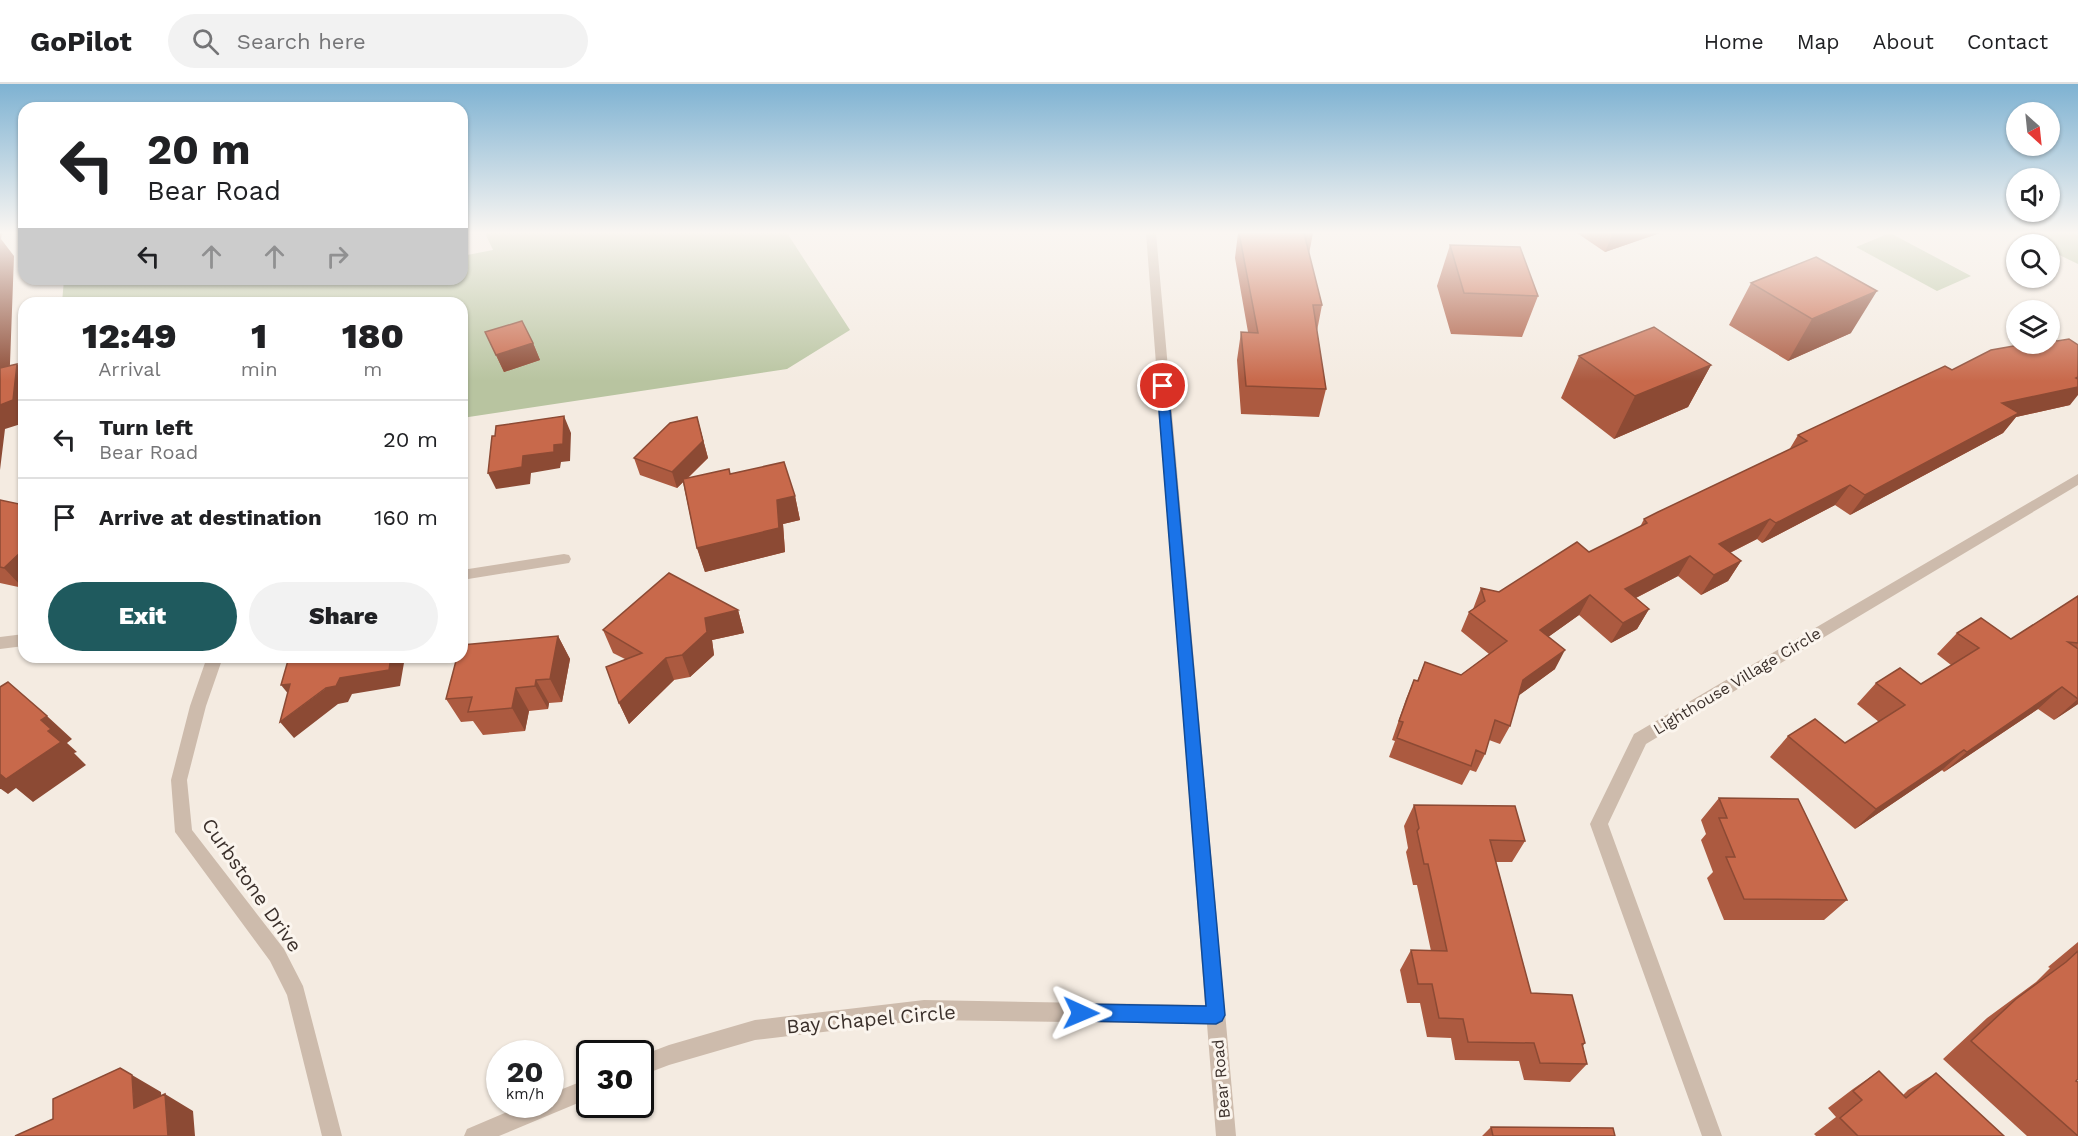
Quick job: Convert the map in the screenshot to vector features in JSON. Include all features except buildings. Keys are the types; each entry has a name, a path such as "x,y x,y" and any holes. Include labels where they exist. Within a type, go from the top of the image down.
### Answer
{"street":[{"name":"Bear Road","path":"1155,282 1226,1136"},
{"name":"Lighthouse Village Circle","path":"1712,1136 1599,824 1640,739 2078,479"},
{"path":"468,574 564,559"},
{"path":"0,643 18,641"},
{"name":"Curbstone Drive","path":"212,663 198,706 179,780 184,832 277,955 296,993 332,1136"},
{"name":"Bay Chapel Circle","path":"654,1060 755,1030 924,1010 1216,1015"},
{"path":"474,1136 576,1094"}],"green space":[{"path":"819,282 850,330 787,369 468,417 468,297 62,297 64,285"},
{"path":"1921,282 1957,282 1937,291"}],"route":[{"path":"1081,1013 1216,1015 1163,386"}]}
